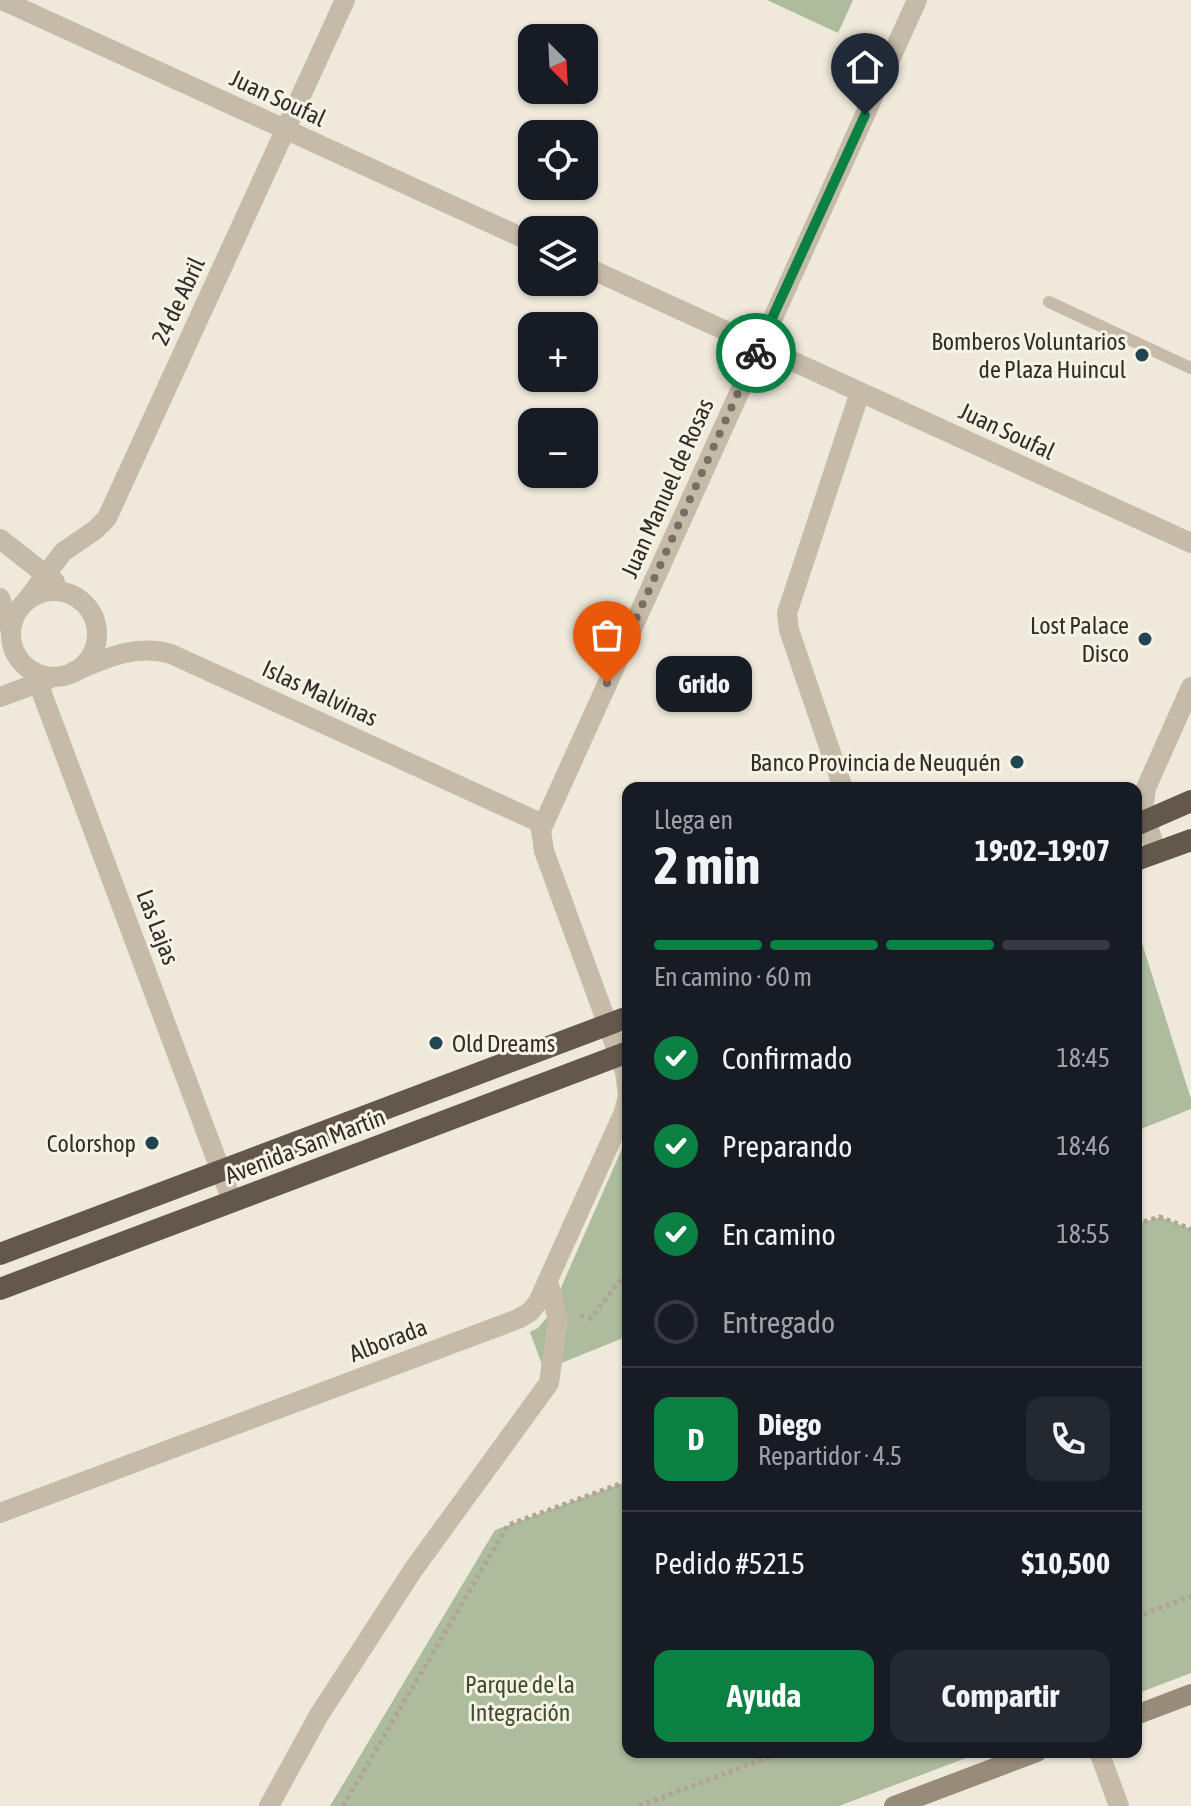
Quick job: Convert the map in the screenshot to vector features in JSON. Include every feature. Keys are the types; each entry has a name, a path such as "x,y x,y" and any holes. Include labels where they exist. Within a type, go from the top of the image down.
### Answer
{"highway":[{"path":"1142,823 1191,801"},
{"path":"1146,856 1191,840"},
{"name":"Avenida San Martín","path":"0,1254 618,1021"},
{"name":"Avenida San Martín","path":"0,1289 622,1055"}],"main road":[{"path":"1142,1713 1191,1694"},
{"path":"894,1806 1021,1758"}],"street":[{"name":"Juan Soufal","path":"2,0 518,236"},
{"name":"24 de Abril","path":"26,601 68,547 95,530 107,518 345,0"},
{"name":"Juan Manuel de Rosas","path":"543,824 917,0"},
{"name":"Juan Soufal","path":"598,272 1191,543"},
{"path":"841,782 789,630 787,613 860,392"},
{"path":"0,539 89,609 97,633 95,646 82,667 64,675 36,677 0,696"},
{"path":"11,632 13,621 26,601 47,592 71,594"},
{"path":"0,598 18,666 9,690 0,696"},
{"name":"Islas Malvinas","path":"64,675 121,653 163,651 543,824"},
{"path":"17,655 36,677"},
{"name":"Las Lajas","path":"36,677 232,1201"},
{"path":"1142,816 1146,788 1191,687"},
{"name":"Alborada","path":"543,824 541,837 544,851 618,1021 622,1043"},
{"path":"1142,830 1146,856"},
{"name":"Alborada","path":"0,1513 518,1319 535,1307 622,1116"},
{"path":"269,1806 319,1715 413,1570 549,1383 558,1320 548,1281"},
{"path":"1101,1758 1119,1806"}],"lane":[{"path":"1049,302 1191,368"}],"path":[{"path":"1142,1222 1160,1217 1191,1229"},
{"path":"569,1314 591,1318 622,1278"},
{"path":"343,1806 508,1525 622,1483"},
{"path":"1142,1615 1191,1596"},
{"path":"639,1806 766,1758"}],"green space":[{"path":"767,0 853,0 838,33"},
{"path":"1142,943 1191,1099 1191,1109 1142,1129"},
{"path":"622,1149 622,1338 544,1370 530,1332 549,1315"},
{"path":"1160,1217 1191,1229 1191,1673 1142,1692 1142,1222"},
{"name":"Parque de la Integración","path":"622,1483 622,1758 966,1758 839,1806 330,1806 495,1530"}],"way so far":[{"path":"607,683 756,353"}],"place":[{"name":"Bomberos Voluntarios de Plaza Huincul","path":"1142,355"},
{"name":"Lost Palace Disco","path":"1145,639"},
{"name":"Grido","path":"607,683"},
{"name":"Banco Provincia de Neuquén","path":"1017,762"},
{"name":"Old Dreams","path":"436,1043"},
{"name":"Colorshop","path":"152,1143"}],"route":[{"path":"756,353 865,115"}]}
